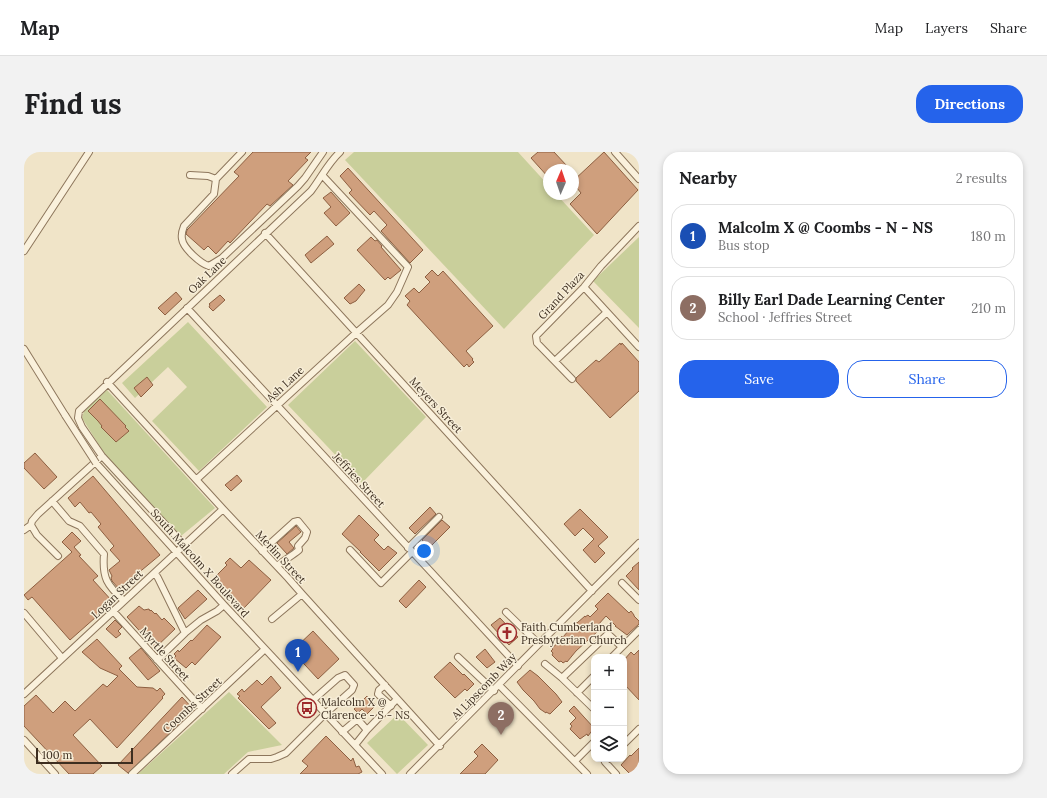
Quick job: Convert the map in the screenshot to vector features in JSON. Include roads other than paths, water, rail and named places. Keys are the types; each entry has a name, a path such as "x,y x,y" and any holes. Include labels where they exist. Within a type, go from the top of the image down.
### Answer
{"street":[{"path":"24,251 89,152"},
{"path":"242,152 216,179 214,194 184,226 181,233 184,246 204,264 209,266 222,258 298,186 323,152"},
{"name":"Oak Lane","path":"102,456 82,427 78,418 78,413 82,407 311,191 323,176 328,166 340,152"},
{"path":"615,152 639,179"},
{"path":"190,175 208,176 216,179"},
{"name":"Ash Lane","path":"197,479 276,405 388,305 397,292 408,267 323,176"},
{"name":"Grand Plaza","path":"572,379 537,343 536,336 584,287 601,266 639,226"},
{"name":"Meyers Street","path":"265,234 592,591"},
{"path":"584,287 639,347"},
{"name":"Jeffries Street","path":"187,308 518,666"},
{"path":"555,361 607,312"},
{"name":"South Malcolm X Boulevard","path":"24,348 70,425 96,463 224,605 382,774"},
{"name":"Merlin Street","path":"107,382 288,578 440,746"},
{"path":"24,530 102,456 185,546"},
{"path":"52,502 69,521 80,526 104,554 103,568 108,583 124,601"},
{"name":"Logan Street","path":"24,694 185,546 223,509"},
{"path":"350,550 381,583 439,517"},
{"path":"262,551 294,522 298,521 307,532 305,538 298,546 299,550 291,558 276,566"},
{"path":"31,525 37,535 58,556"},
{"name":"Al Lipscomb Way","path":"410,774 440,746 639,543"},
{"path":"154,573 158,578 185,633"},
{"path":"622,583 639,600"},
{"path":"272,619 302,594"},
{"path":"157,660 185,633 201,620 217,611 224,605"},
{"name":"Myrtle Street","path":"113,611 202,710"},
{"path":"506,612 539,644"},
{"path":"24,613 62,658"},
{"path":"615,654 639,630"},
{"path":"562,678 608,634 622,647"},
{"name":"Coombs Street","path":"132,774 202,710 265,649"},
{"path":"458,656 494,691"},
{"path":"545,664 591,706"},
{"path":"232,774 249,759 271,758 286,753 325,714 352,690 354,684 345,675 338,678 313,700"},
{"path":"577,693 591,679"},
{"path":"384,685 379,690 378,694 391,706"},
{"path":"499,685 587,774"},
{"path":"355,745 367,730 397,699"},
{"path":"342,732 355,721 359,721 367,730"},
{"path":"627,739 639,730"},
{"path":"24,740 55,774"},
{"path":"575,761 591,745"},
{"path":"605,762 616,774"}],"place":[{"name":"Faith Cumberland Presbyterian Church","path":"507,633"},
{"name":"Malcolm X @ Coombs - N - NS","path":"298,672"},
{"name":"Malcolm X @ Clarence - S - NS","path":"307,708"},
{"name":"Billy Earl Dade Learning Center","path":"501,735"}]}
